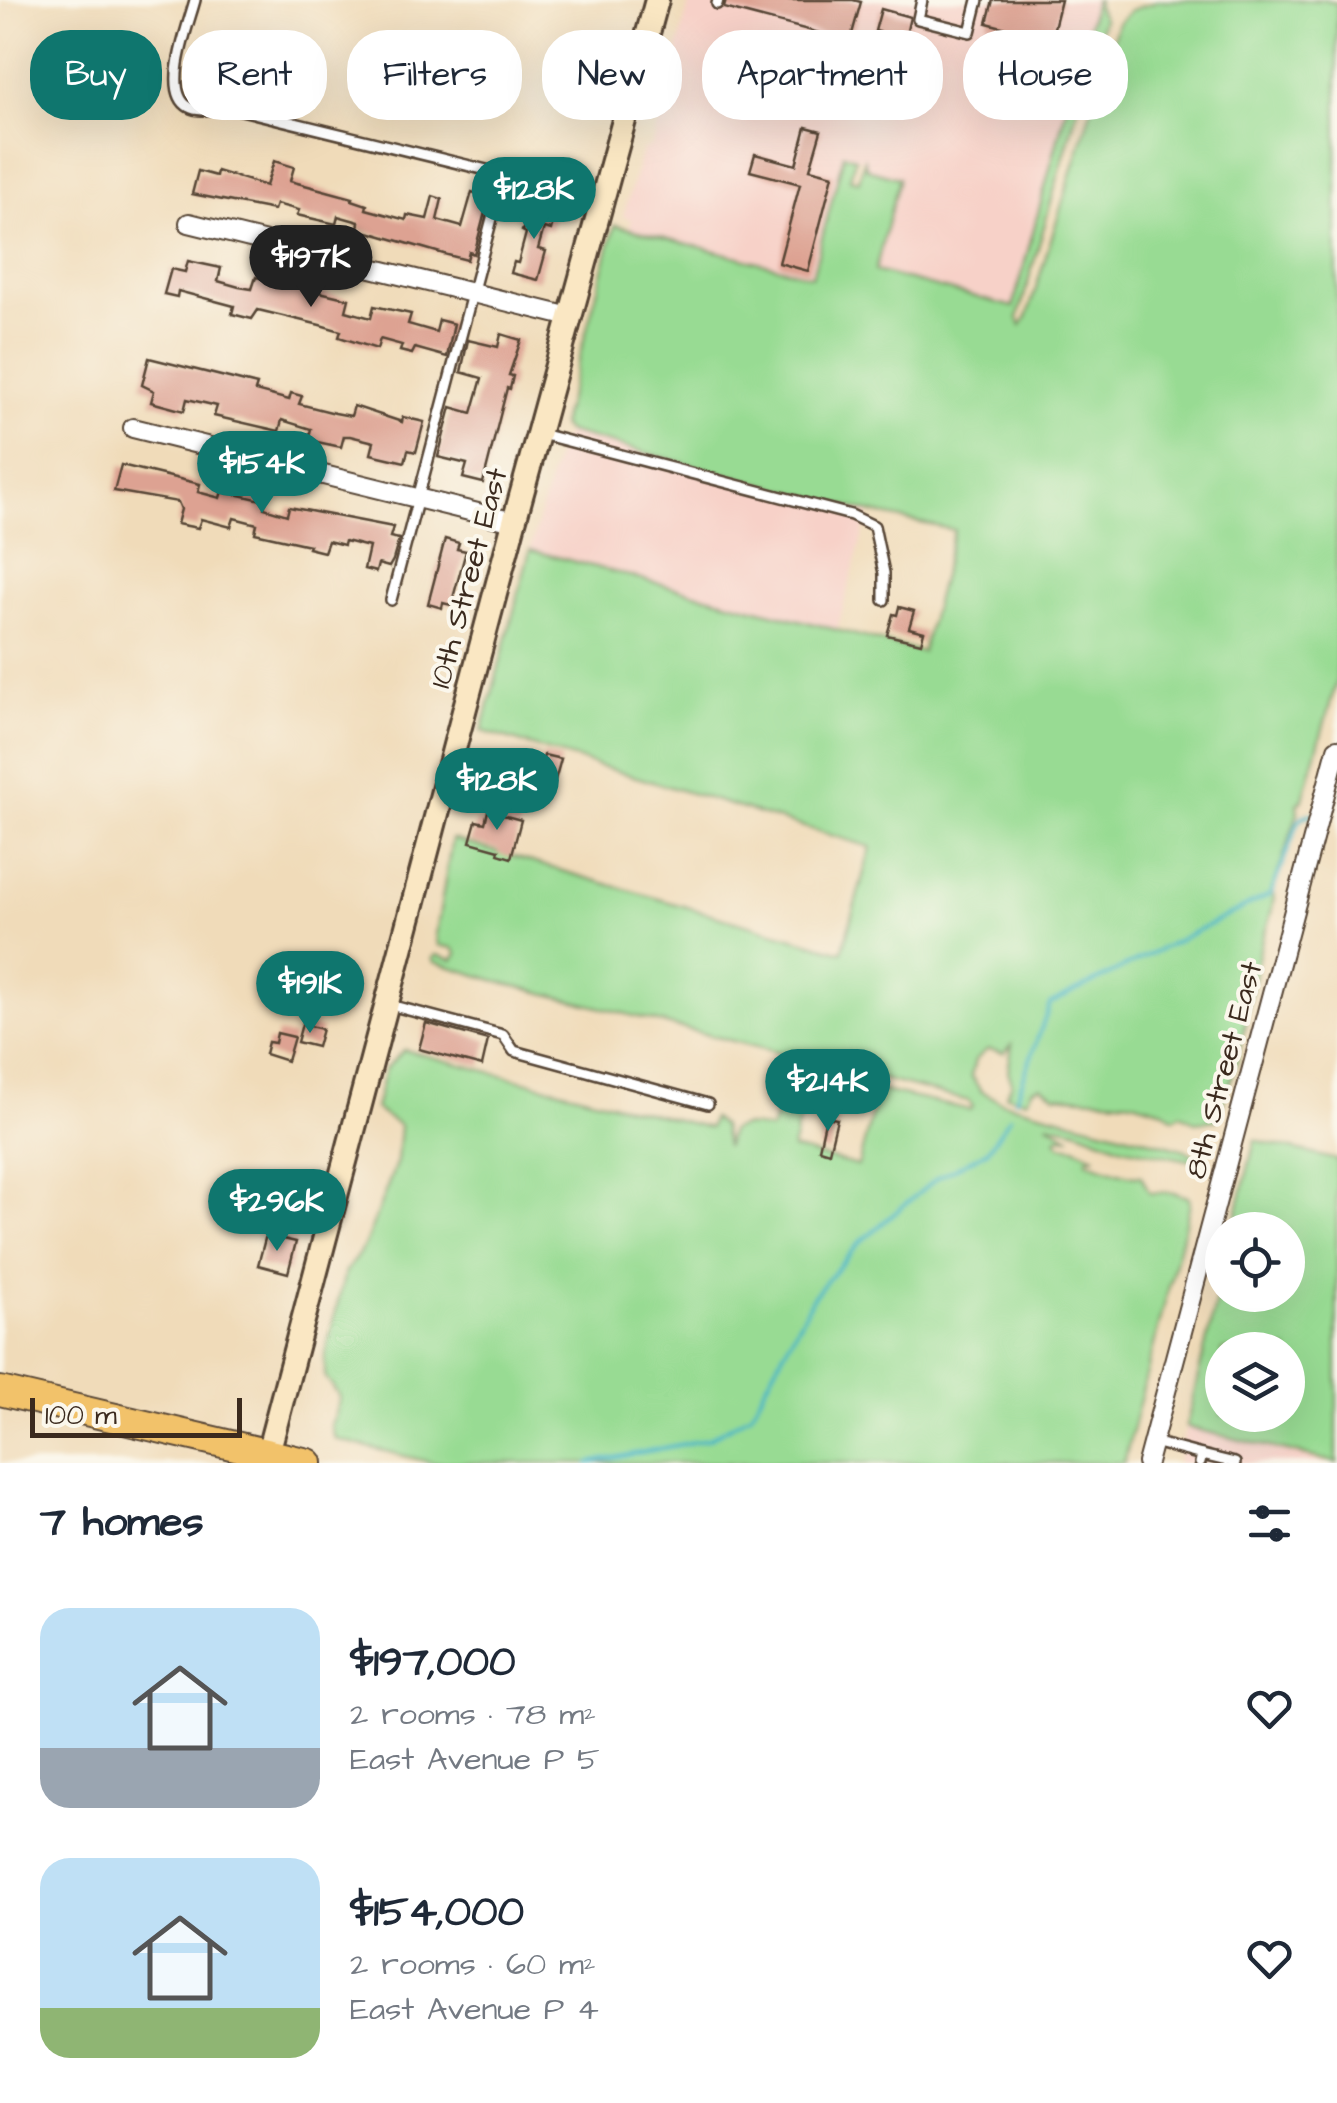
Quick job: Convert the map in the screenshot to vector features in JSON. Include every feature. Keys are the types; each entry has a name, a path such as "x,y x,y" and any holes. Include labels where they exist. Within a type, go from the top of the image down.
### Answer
{"main road":[{"name":"10th Street East","path":"267,1458 514,522 657,0"},
{"path":"0,1391 267,1458 308,1463"}],"street":[{"path":"189,223 570,316"},
{"path":"134,428 514,522"},
{"name":"8th Street East","path":"1147,1463 1337,749"}],"lane":[{"path":"195,0 174,81 178,96 188,107 229,107 601,198"},
{"path":"922,0 918,19 970,32 978,0"},
{"path":"391,600 499,192"},
{"path":"538,434 851,515 874,526 884,574 884,600"},
{"path":"386,1004 503,1035 514,1051 708,1104"},
{"path":"1152,1442 1201,1459 1235,1463"}],"shaded area":[{"path":"690,0 1095,0 1087,30 963,30 963,120 1063,120 1013,307 874,271 899,178 867,169 864,160 845,155 812,276 629,228 631,219 623,217 642,150 652,146 659,120 682,120 682,31"},
{"path":"567,432 869,512 837,630 530,550 559,445"},
{"path":"1186,1427 1328,1463 1177,1463"}],"green space":[{"path":"1098,0 1103,19 1100,30 1087,30"},
{"path":"1159,0 1337,3 1337,680 1272,891 1271,914 1261,944 1237,1063 1217,1120 1196,1122 1181,1114 1174,1118 1164,1110 1133,1101 1055,1095 1041,1086 1032,1089 1027,1100 1006,1095 1012,1083 1008,1071 1012,1045 1004,1053 988,1049 975,1060 971,1076 981,1091 1002,1102 1183,1149 1201,1159 1198,1162 1122,1147 1076,1129 1047,1123 1071,1137 1059,1136 1056,1139 1060,1145 1096,1157 1088,1157 1087,1161 1141,1176 1150,1193 1189,1197 1124,1463 433,1463 335,1439 331,1426 340,1397 325,1376 325,1355 345,1273 365,1245 397,1161 400,1126 375,1109 385,1069 404,1050 709,1128 712,1118 722,1126 726,1147 730,1131 735,1129 750,1126 771,1130 778,1109 807,1089 792,1149 858,1166 878,1090 970,1110 973,1107 969,1101 500,982 434,962 432,958 436,955 453,960 457,954 453,948 438,945 436,934 452,839 842,952 871,847 482,731 530,550 922,652 954,530 869,512 567,432 561,426 563,417 615,225 812,276 844,154 855,158 850,179 859,181 864,160 867,169 899,178 875,271 1013,307 1063,120 1074,120 1018,318 1021,325 1027,317 1088,120 1128,120 1128,30 1116,30 1131,10"},
{"path":"1255,1140 1337,1160 1337,1463 1207,1432 1305,1432 1305,1332 1209,1332 1213,1312 1305,1312 1305,1212 1237,1212"},
{"path":"1205,1347 1205,1432 1186,1427"}],"building":[{"path":"726,0 861,2 853,30 808,30 724,8"},
{"path":"993,0 1061,0 1054,30 1013,30 987,23"},
{"path":"881,9 910,17 907,30 875,30"},
{"path":"806,127 821,131 810,169 833,175 808,271 779,263 800,184 750,171 755,154 796,165"},
{"path":"274,161 294,167 290,181 353,198 367,205 366,209 406,220 407,215 427,219 433,196 442,199 437,220 462,227 472,192 489,197 474,254 469,252 467,260 444,254 358,229 359,222 338,216 336,224 297,215 299,210 276,204 274,210 192,194 198,171 216,176 217,171 266,186"},
{"path":"533,204 556,210 551,230 544,228 538,249 546,251 538,280 511,273 514,262 518,263 526,233 522,231"},
{"path":"188,261 221,268 218,281 239,287 252,289 256,277 349,299 346,311 371,318 374,306 411,314 408,324 436,332 439,320 454,324 447,357 415,348 412,354 400,351 402,345 380,339 377,349 339,337 341,331 320,325 258,310 252,319 232,314 234,306 178,291 177,297 164,294 171,269 185,272"},
{"path":"501,334 521,340 483,483 463,478 467,464 438,457 451,407 472,413 482,378 461,372 468,340 498,347"},
{"path":"149,358 257,385 255,391 289,400 291,393 302,396 299,404 335,413 351,416 354,406 402,422 403,417 424,422 416,452 408,450 405,462 371,454 374,442 350,436 344,436 341,447 308,440 311,429 282,420 279,431 214,416 217,406 187,399 184,411 151,402 154,391 142,385"},
{"path":"121,465 200,484 198,492 220,498 222,491 266,501 264,508 287,515 289,507 393,527 390,537 399,539 393,560 389,567 378,564 376,572 364,569 369,547 328,541 324,552 255,533 257,524 234,518 231,527 201,519 198,528 177,524 181,509 178,502 114,491"},
{"path":"445,539 459,543 457,549 466,551 451,605 443,603 442,608 428,604"},
{"path":"899,607 914,611 909,628 924,632 921,643 887,635"},
{"path":"544,755 561,759 554,784 538,780"},
{"path":"494,757 514,762 500,797 486,793"},
{"path":"488,811 521,820 511,858 498,854 499,850 470,842 476,821 485,823"},
{"path":"426,1023 488,1040 482,1066 419,1049"},
{"path":"302,1024 322,1029 317,1047 297,1042"},
{"path":"277,1033 294,1037 287,1061 265,1054 268,1042 275,1043"},
{"path":"826,1117 837,1119 829,1152 819,1149"},
{"path":"266,1235 296,1242 288,1273 258,1265"}],"waterway":[{"path":"1016,1099 1050,1004 1271,894 1299,821 1313,814"},
{"path":"589,1463 708,1439 751,1414 813,1297 860,1242 937,1178 987,1151 1010,1117"}]}
